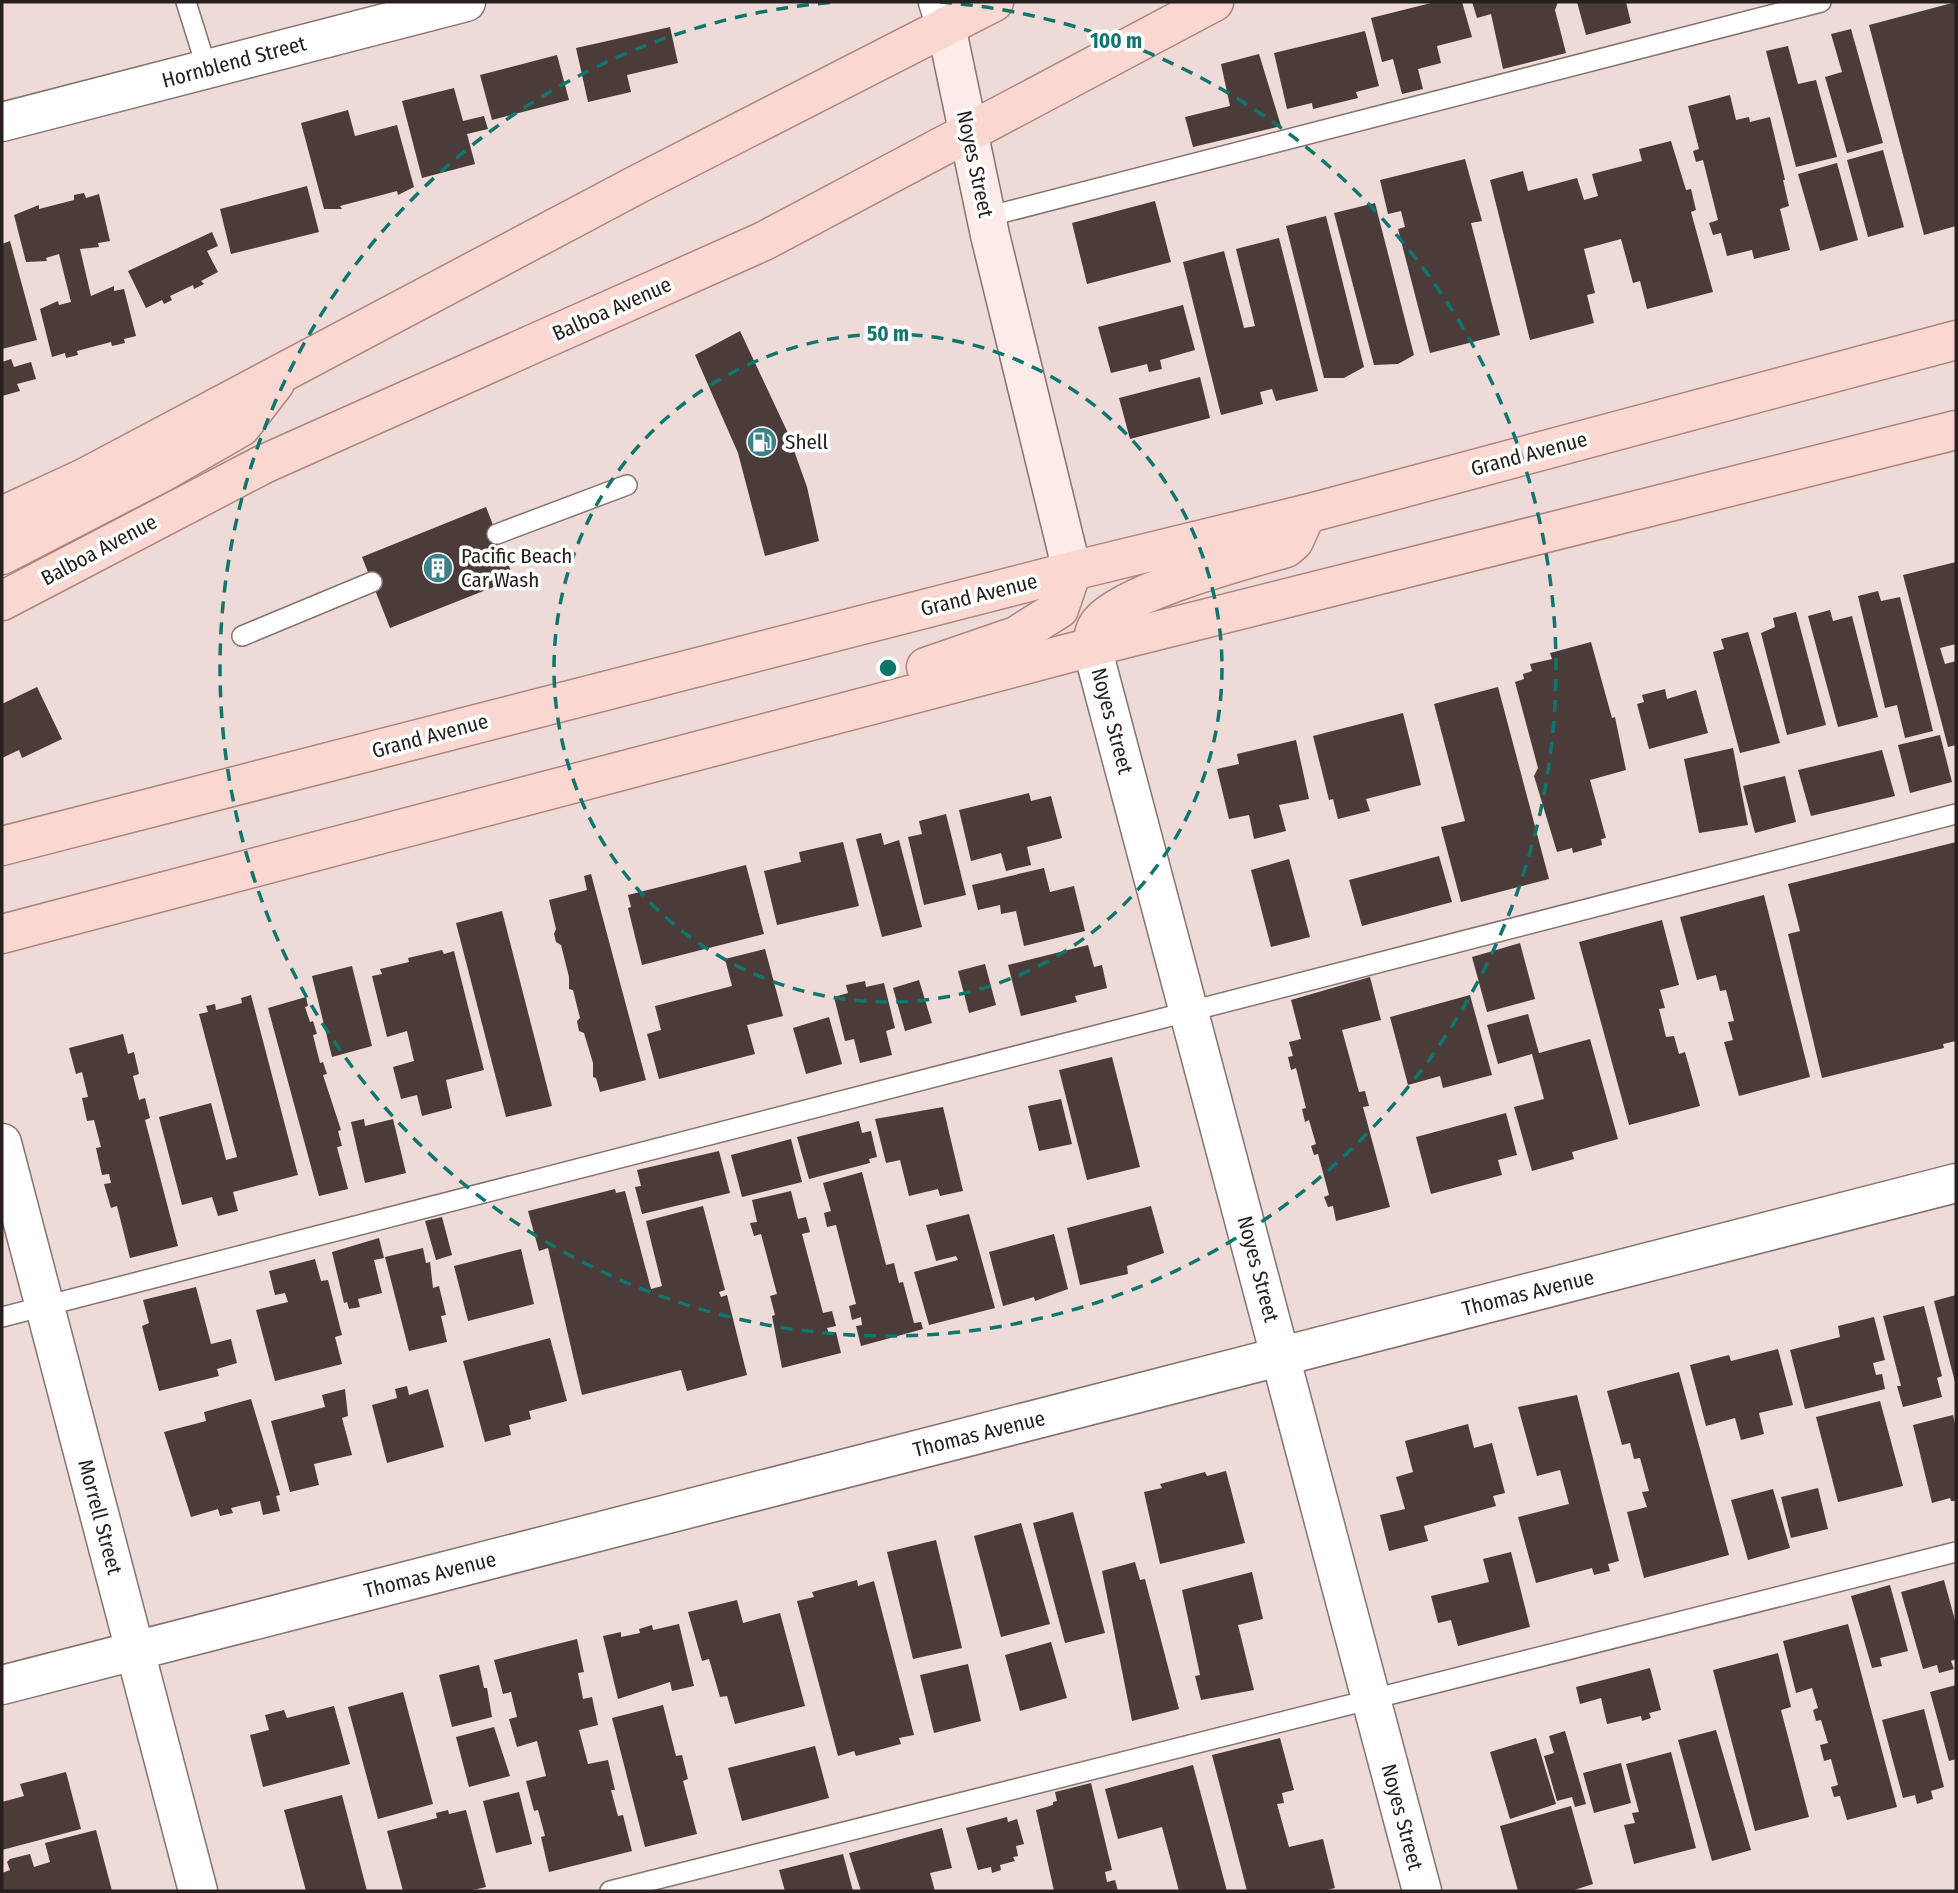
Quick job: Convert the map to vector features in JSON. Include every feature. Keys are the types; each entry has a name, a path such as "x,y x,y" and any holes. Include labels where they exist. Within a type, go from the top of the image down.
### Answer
{"main road":[{"path":"2,516 84,478 627,190 942,14 994,2"},
{"name":"Balboa Avenue","path":"2,601 264,464 764,241 968,130 1214,2"},
{"name":"Grand Avenue","path":"2,846 1072,571 1306,514 1956,340"},
{"path":"2,555 161,473 242,427 283,372"},
{"path":"2,934 1091,647 1956,430"},
{"path":"1091,647 1095,629 1110,613 1205,571 1286,548 1300,531 1306,514"},
{"path":"858,709 889,679 1016,636 1059,609 1072,571"}],"street":[{"name":"Hornblend Street","path":"2,122 466,2"},
{"name":"Noyes Street","path":"942,14 986,217 1072,571"},
{"name":"Noyes Street","path":"1091,647 1191,1012 1422,1891"},
{"name":"Morrell Street","path":"2,1143 198,1891"},
{"name":"Thomas Avenue","path":"2,1685 1956,1183"}],"lane":[{"path":"186,2 207,69"},
{"path":"986,217 1821,2"},
{"path":"497,534 627,485"},
{"path":"242,636 372,582"},
{"path":"2,1317 1956,814"},
{"path":"610,1891 1956,1552"}],"building":[{"path":"1435,2 1462,2 1472,37 1437,46 1441,63 1418,69 1423,89 1402,94 1393,59 1382,62 1371,18"},
{"path":"1472,2 1558,2 1555,10 1566,53 1503,69 1491,14 1477,18"},
{"path":"1577,2 1626,2 1631,23 1586,35"},
{"path":"1956,2 1956,226 1924,235 1869,25"},
{"path":"670,27 678,63 627,75 631,92 588,102 576,48"},
{"path":"1851,29 1883,143 1847,153 1825,77 1842,72 1831,34"},
{"path":"1365,31 1379,86 1356,92 1358,98 1313,109 1312,103 1287,109 1274,53"},
{"path":"1788,46 1798,84 1816,80 1837,157 1796,167 1766,51"},
{"path":"1259,54 1281,126 1193,147 1185,117 1230,106 1221,64"},
{"path":"557,55 569,100 492,120 480,75"},
{"path":"454,88 463,121 484,116 488,129 467,134 475,164 422,178 402,101"},
{"path":"1730,95 1736,120 1749,117 1750,122 1770,117 1789,206 1780,209 1790,250 1754,259 1752,250 1727,256 1721,233 1713,235 1709,223 1718,220 1703,160 1696,162 1693,151 1699,149 1688,106"},
{"path":"348,110 355,136 397,125 414,187 398,195 397,191 340,206 342,209 324,209 301,123"},
{"path":"1671,141 1686,190 1691,189 1696,210 1691,212 1713,292 1647,309 1640,281 1633,283 1621,239 1584,249 1595,293 1587,295 1594,323 1530,340 1490,180 1523,171 1528,191 1577,178 1584,200 1598,196 1592,174 1642,161 1639,149"},
{"path":"1883,150 1904,227 1868,237 1847,160"},
{"path":"1465,159 1482,221 1471,223 1500,335 1430,353 1398,229 1405,227 1401,211 1388,214 1380,180"},
{"path":"1837,163 1858,240 1820,251 1798,174"},
{"path":"307,186 319,232 231,254 220,209"},
{"path":"84,193 86,198 99,194 110,241 98,243 99,247 80,249 91,296 114,286 114,291 124,289 136,336 124,339 125,343 112,346 111,342 77,351 78,355 66,358 65,353 52,357 40,309 58,301 59,305 71,302 59,254 46,258 47,261 26,262 14,215 39,205 39,209 74,200 74,195"},
{"path":"1155,201 1171,262 1087,284 1072,223"},
{"path":"1375,203 1414,355 1398,364 1374,365 1334,213"},
{"path":"1326,216 1364,367 1344,378 1324,378 1286,226"},
{"path":"212,232 218,246 207,251 218,272 201,281 204,284 194,289 193,285 170,296 172,300 164,304 162,300 146,308 128,271"},
{"path":"1279,238 1318,391 1276,401 1272,389 1260,392 1263,404 1221,415 1183,262 1224,251 1244,328 1255,326 1236,249"},
{"path":"10,241 37,340 2,349 2,244"},
{"path":"1183,305 1195,350 1160,360 1162,369 1149,372 1147,364 1111,373 1098,327"},
{"name":"Shell","path":"740,331 787,431 807,487 819,541 765,556 738,453 695,355"},
{"path":"11,359 14,367 31,362 36,379 17,384 20,391 2,396 2,362"},
{"path":"1200,377 1210,418 1130,439 1119,398"},
{"name":"Pacific Beach Car Wash","path":"486,507 514,579 390,628 362,557"},
{"path":"1956,562 1956,644 1940,648 1945,664 1956,661 1956,745 1948,747 1903,575"},
{"path":"1878,591 1881,601 1900,597 1933,731 1905,738 1897,705 1885,708 1858,596"},
{"path":"1830,610 1833,621 1852,616 1878,717 1838,727 1808,616"},
{"path":"1796,612 1826,725 1787,735 1761,633 1775,627 1773,618"},
{"path":"1748,632 1780,743 1740,753 1713,652 1724,649 1721,639"},
{"path":"1591,642 1612,718 1615,717 1626,770 1590,780 1606,838 1601,839 1602,845 1573,853 1572,848 1557,852 1534,776 1538,768 1515,682 1524,679 1523,674 1532,671 1530,664 1552,659 1550,653"},
{"path":"37,687 62,739 22,758 19,750 2,758 2,704"},
{"path":"1498,687 1549,879 1461,902 1441,827 1465,821 1434,704"},
{"path":"1665,689 1667,699 1696,690 1708,733 1649,749 1637,704 1644,702 1642,695"},
{"path":"1403,713 1421,785 1366,799 1370,811 1338,819 1333,799 1329,800 1313,736"},
{"path":"1940,735 1952,782 1910,793 1898,745"},
{"path":"1296,740 1309,799 1279,805 1286,831 1254,839 1249,815 1229,819 1217,769 1239,764 1237,754"},
{"path":"1733,748 1748,825 1699,833 1684,759"},
{"path":"1882,750 1895,796 1811,816 1798,770"},
{"path":"1785,776 1796,822 1755,833 1743,786"},
{"path":"1029,793 1031,801 1051,796 1062,838 1027,847 1031,865 1006,871 1001,853 971,861 959,810"},
{"path":"946,814 966,895 924,905 908,837 922,834 919,821"},
{"path":"881,833 884,845 899,840 922,927 882,937 856,839"},
{"path":"843,842 859,906 777,925 764,871 801,862 799,852"},
{"path":"1956,842 1956,1041 1943,1044 1944,1048 1822,1078 1788,934 1800,931 1788,884"},
{"path":"1439,856 1452,902 1362,926 1349,880"},
{"path":"1289,859 1310,937 1271,947 1251,870"},
{"path":"746,865 764,934 642,965 628,908 631,907 628,895"},
{"path":"1044,868 1050,892 1074,886 1085,931 1024,946 1016,911 1001,914 1000,905 978,910 972,885"},
{"path":"591,874 646,1080 600,1092 596,1078 593,1077 593,1063 584,1033 579,1031 577,1021 580,1018 573,990 569,989 569,977 561,945 556,942 556,929 549,900 587,890 584,876"},
{"path":"1764,895 1810,1077 1739,1096 1724,1042 1733,1040 1728,1022 1734,1021 1726,990 1720,991 1716,975 1697,980 1680,917"},
{"path":"502,911 552,1106 506,1117 456,923"},
{"path":"1662,920 1679,985 1660,990 1665,1008 1659,1009 1666,1037 1674,1036 1679,1054 1685,1052 1700,1106 1629,1125 1579,942"},
{"path":"1520,943 1535,999 1487,1012 1472,957"},
{"path":"1088,945 1094,967 1102,965 1107,988 1075,996 1077,1002 1021,1016 1008,965"},
{"path":"765,949 783,1016 747,1025 755,1054 659,1079 647,1034 661,1030 655,1006 732,986 725,959"},
{"path":"442,950 444,954 454,951 484,1070 446,1080 452,1108 422,1116 417,1095 401,1099 393,1067 414,1061 407,1031 387,1037 372,976 382,974 380,969 409,962 408,958"},
{"path":"985,964 996,1005 969,1013 958,971"},
{"path":"352,966 372,1046 332,1057 312,976"},
{"path":"1370,977 1381,1020 1342,1030 1359,1092 1365,1091 1369,1106 1363,1107 1390,1207 1336,1221 1333,1206 1328,1207 1324,1197 1329,1195 1318,1154 1314,1155 1311,1146 1316,1144 1309,1120 1305,1122 1302,1109 1306,1108 1296,1068 1291,1070 1288,1057 1293,1056 1289,1042 1301,1039 1291,1000"},
{"path":"919,980 932,1023 905,1031 893,988"},
{"path":"865,981 866,987 884,983 895,1028 886,1031 892,1055 860,1063 854,1039 845,1041 834,997 848,993 846,985"},
{"path":"251,995 298,1175 233,1192 238,1211 218,1216 212,1197 182,1205 159,1117 211,1103 226,1160 237,1157 199,1014 208,1012 206,1006 215,1004 216,1010 242,1003 241,998"},
{"path":"1470,995 1492,1075 1443,1088 1440,1076 1408,1085 1390,1017"},
{"path":"306,997 308,1006 305,1007 317,1034 313,1035 320,1063 323,1062 327,1074 323,1075 341,1130 338,1131 342,1146 337,1147 348,1189 319,1196 268,1008"},
{"path":"1528,1014 1539,1053 1590,1039 1618,1139 1572,1152 1574,1159 1532,1171 1514,1107 1544,1099 1532,1054 1498,1064 1487,1025"},
{"path":"829,1017 842,1064 806,1074 793,1028"},
{"path":"123,1034 128,1054 134,1052 139,1074 133,1076 139,1100 145,1098 150,1118 145,1120 178,1246 130,1258 117,1206 111,1208 104,1184 111,1183 109,1174 102,1175 96,1148 101,1147 94,1120 87,1121 82,1098 88,1097 82,1072 76,1074 69,1048"},
{"path":"1112,1057 1140,1167 1087,1180 1059,1070"},
{"path":"1061,1099 1072,1144 1039,1151 1028,1106"},
{"path":"943,1107 963,1191 940,1196 938,1189 909,1196 900,1160 886,1163 875,1119"},
{"path":"1506,1113 1517,1155 1498,1160 1502,1175 1431,1194 1416,1137"},
{"path":"364,1119 365,1126 393,1119 406,1173 365,1183 351,1122"},
{"path":"859,1121 862,1133 871,1131 877,1157 869,1159 870,1163 809,1179 797,1137"},
{"path":"791,1139 802,1182 742,1197 731,1155"},
{"path":"719,1151 730,1193 642,1214 635,1187 641,1186 637,1170"},
{"path":"862,1172 886,1265 894,1263 899,1283 903,1282 914,1323 921,1322 923,1329 861,1346 856,1326 862,1325 861,1317 852,1320 849,1306 856,1304 836,1225 827,1227 824,1213 831,1211 823,1183"},
{"path":"615,1189 616,1193 625,1191 651,1289 662,1286 646,1221 703,1206 725,1290 719,1292 721,1297 727,1295 747,1375 687,1391 681,1370 582,1395 548,1248 539,1251 528,1211"},
{"path":"791,1191 798,1219 806,1217 810,1232 802,1234 823,1313 832,1311 836,1326 827,1328 829,1334 836,1332 841,1353 782,1368 770,1296 777,1294 761,1234 754,1236 750,1223 757,1222 752,1200"},
{"path":"1151,1206 1164,1253 1127,1266 1128,1274 1080,1285 1067,1228"},
{"path":"969,1214 995,1308 929,1325 914,1272 958,1260 956,1256 936,1261 926,1225"},
{"path":"442,1217 452,1255 436,1260 425,1221"},
{"path":"1054,1234 1068,1289 1035,1301 1034,1297 1003,1306 989,1252"},
{"path":"379,1238 384,1258 374,1260 382,1293 358,1299 360,1307 349,1309 347,1302 344,1303 332,1252"},
{"path":"423,1248 426,1263 430,1262 433,1288 439,1286 446,1315 441,1316 447,1342 409,1351 385,1257"},
{"path":"521,1249 534,1304 468,1321 454,1266"},
{"path":"315,1259 321,1281 328,1280 342,1335 335,1337 342,1364 275,1381 256,1310 288,1302 285,1293 275,1295 269,1271"},
{"path":"196,1287 211,1344 231,1339 237,1363 217,1369 219,1376 159,1391 142,1326 149,1323 143,1300"},
{"path":"1956,1295 1956,1382 1955,1382 1934,1301"},
{"path":"1924,1306 1942,1376 1937,1378 1942,1397 1903,1407 1897,1386 1901,1386 1883,1316"},
{"path":"1874,1317 1885,1360 1873,1363 1876,1375 1882,1374 1885,1389 1805,1409 1790,1350 1840,1337 1838,1326"},
{"path":"550,1338 567,1401 529,1411 531,1419 509,1425 511,1435 485,1442 463,1361"},
{"path":"1778,1349 1793,1405 1759,1413 1764,1434 1741,1440 1735,1418 1706,1426 1690,1365 1729,1355 1731,1361"},
{"path":"1679,1372 1729,1555 1644,1578 1627,1512 1647,1507 1642,1492 1649,1491 1640,1458 1634,1459 1630,1443 1622,1445 1607,1391"},
{"path":"407,1386 409,1395 428,1389 444,1447 387,1463 372,1405 397,1398 395,1389"},
{"path":"345,1389 348,1416 342,1418 352,1455 314,1464 319,1485 290,1492 271,1421 325,1407 322,1395"},
{"path":"1577,1395 1619,1561 1608,1564 1610,1571 1594,1575 1592,1568 1536,1583 1518,1517 1569,1504 1560,1470 1537,1476 1518,1407"},
{"path":"251,1399 280,1495 276,1496 280,1511 263,1515 260,1501 231,1508 233,1513 220,1516 218,1509 191,1517 164,1432 206,1421 204,1412"},
{"path":"1880,1401 1903,1486 1838,1502 1816,1417"},
{"path":"1953,1415 1956,1428 1956,1501 1951,1501 1950,1498 1932,1503 1913,1425"},
{"path":"1468,1424 1474,1448 1492,1443 1505,1493 1493,1496 1496,1506 1424,1526 1428,1541 1389,1551 1380,1515 1405,1509 1396,1477 1413,1472 1405,1441"},
{"path":"1226,1471 1245,1543 1160,1564 1144,1492 1162,1488 1160,1484 1205,1472 1207,1476"},
{"path":"1818,1488 1828,1529 1791,1538 1781,1497"},
{"path":"1773,1489 1790,1548 1748,1560 1731,1500"},
{"path":"1073,1512 1105,1633 1065,1643 1033,1523"},
{"path":"1021,1523 1050,1624 1001,1637 974,1536"},
{"path":"936,1540 962,1648 913,1659 887,1552"},
{"path":"1511,1552 1530,1627 1458,1646 1451,1620 1438,1623 1431,1596 1489,1582 1483,1559"},
{"path":"1135,1562 1140,1580 1145,1579 1179,1709 1132,1721 1102,1571"},
{"path":"1252,1572 1263,1619 1238,1625 1254,1690 1201,1700 1195,1676 1200,1675 1182,1590"},
{"path":"857,1580 858,1586 874,1581 914,1735 899,1738 901,1744 856,1756 854,1751 838,1756 797,1601 814,1597 812,1592"},
{"path":"1944,1580 1956,1624 1956,1659 1951,1661 1954,1669 1939,1673 1937,1665 1923,1669 1901,1592"},
{"path":"1890,1585 1908,1651 1880,1658 1882,1666 1872,1668 1851,1596"},
{"path":"737,1600 743,1623 780,1613 805,1706 735,1724 727,1696 720,1697 709,1659 702,1661 688,1612"},
{"path":"679,1624 694,1686 672,1691 670,1682 618,1699 603,1636 621,1632 621,1637 640,1633 639,1629 652,1625 653,1630"},
{"path":"1848,1624 1897,1807 1847,1820 1840,1796 1834,1797 1831,1787 1838,1785 1831,1759 1824,1761 1820,1745 1828,1743 1821,1720 1816,1721 1813,1710 1818,1708 1812,1688 1796,1693 1783,1641"},
{"path":"577,1639 584,1672 578,1673 583,1699 592,1697 598,1725 579,1730 588,1764 608,1760 615,1790 611,1790 618,1816 623,1815 632,1851 549,1872 541,1837 545,1836 538,1810 534,1811 526,1781 546,1776 537,1741 517,1747 509,1719 517,1717 511,1692 503,1694 494,1660"},
{"path":"1051,1642 1067,1698 1020,1711 1005,1655"},
{"path":"1778,1653 1791,1707 1781,1710 1809,1817 1755,1831 1713,1670"},
{"path":"968,1664 981,1721 934,1733 920,1675"},
{"path":"479,1665 484,1688 487,1688 492,1717 452,1727 439,1675"},
{"path":"1650,1668 1661,1710 1649,1713 1651,1718 1642,1721 1641,1716 1607,1724 1601,1698 1580,1704 1576,1687"},
{"path":"1956,1685 1956,1759 1949,1761 1930,1692"},
{"path":"403,1692 433,1804 378,1819 348,1707"},
{"path":"663,1705 676,1756 682,1755 688,1779 683,1781 697,1834 645,1847 612,1718"},
{"path":"334,1706 350,1764 263,1787 250,1735 269,1730 265,1715 284,1710 287,1718"},
{"path":"1924,1709 1944,1787 1931,1791 1933,1799 1917,1804 1915,1795 1903,1798 1882,1720"},
{"path":"494,1727 510,1776 469,1787 456,1737"},
{"path":"1716,1730 1751,1850 1712,1861 1678,1740"},
{"path":"1565,1731 1586,1804 1575,1807 1572,1797 1557,1801 1544,1756 1554,1753 1549,1736"},
{"path":"1280,1738 1294,1790 1282,1793 1284,1803 1277,1804 1289,1847 1323,1839 1335,1888 1323,1891 1247,1891 1212,1755"},
{"path":"1536,1738 1556,1804 1510,1819 1490,1752"},
{"path":"815,1746 829,1798 742,1821 728,1768"},
{"path":"1671,1752 1696,1848 1634,1864 1624,1825 1635,1823 1632,1813 1639,1812 1626,1764"},
{"path":"1621,1763 1631,1803 1594,1813 1583,1773"},
{"path":"1193,1765 1227,1891 1179,1891 1162,1827 1118,1839 1105,1789"},
{"path":"66,1772 81,1829 2,1850 2,1802 24,1796 20,1784"},
{"path":"1091,1783 1112,1870 1105,1872 1107,1882 1115,1880 1118,1891 1054,1891 1036,1810 1053,1805 1053,1802 1057,1801 1055,1792"},
{"path":"519,1792 532,1844 496,1853 483,1801"},
{"path":"342,1795 367,1891 306,1891 284,1810"},
{"path":"1571,1806 1593,1884 1571,1891 1518,1891 1500,1826"},
{"path":"448,1810 449,1814 466,1810 486,1887 469,1891 403,1891 387,1831 437,1818 436,1813"},
{"path":"1007,1817 1008,1822 1017,1819 1024,1844 1016,1846 1018,1856 1013,1857 1015,1861 1000,1865 1001,1870 992,1873 991,1867 978,1870 966,1828"},
{"path":"942,1828 952,1868 930,1873 935,1891 861,1891 849,1853"},
{"path":"96,1830 112,1891 2,1891 2,1873 10,1870 7,1862 10,1859 30,1854 34,1867 50,1862 45,1843"},
{"path":"843,1854 853,1891 785,1891 779,1870"}],"place":[{"name":"Shell","path":"762,442"},
{"name":"Pacific Beach Car Wash","path":"438,568"}]}
